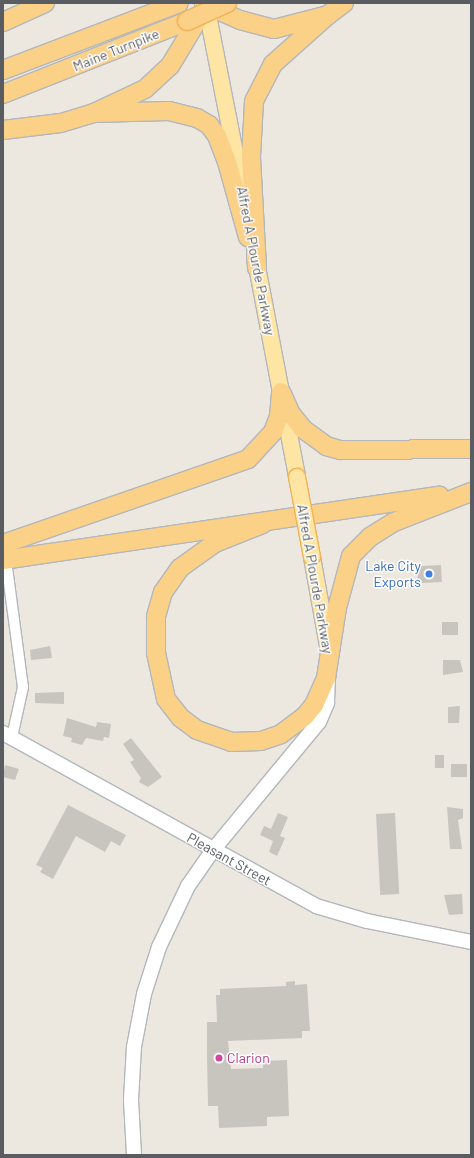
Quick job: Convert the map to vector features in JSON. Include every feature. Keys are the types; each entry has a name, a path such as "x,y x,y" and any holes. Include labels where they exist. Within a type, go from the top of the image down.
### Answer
{"highway":[{"path":"3,22 45,3"},
{"name":"Maine Turnpike","path":"3,70 179,3"},
{"name":"Maine Turnpike","path":"3,94 227,3"},
{"path":"257,268 251,157 254,100 273,64 328,15 344,3"},
{"path":"3,130 61,123 94,113 156,80 177,57 205,4 240,20 274,29 328,15"},
{"path":"94,113 169,111 198,118 209,125 217,136 227,162 257,268"},
{"path":"281,392 296,422 326,446 348,450 471,449"},
{"path":"4,555 248,459 273,432 279,416 281,392"},
{"path":"4,555 263,524 471,492"},
{"path":"263,524 215,543 192,558 170,580 156,617 156,653 166,698 189,724 210,736 231,742 261,741 281,734 305,716 322,692 329,664 337,608 352,556 370,537 394,522 471,492"}],"main road":[{"name":"Alfred A Plourde Parkway","path":"134,1155 131,1071 144,994 164,934 188,886 213,850 319,722 327,703 329,664 328,641 205,4"},
{"name":"Pleasant Street","path":"8,735 298,897 336,913 471,942"}],"street":[{"path":"4,555 23,687 8,735"}],"building":[{"name":"Lake City Exports","path":"441,565 442,582 418,583 417,566"},
{"path":"442,622 458,622 458,635 442,635"},
{"path":"50,646 52,658 31,660 30,650"},
{"path":"443,660 460,660 463,672 443,675"},
{"path":"64,692 64,704 35,703 35,693"},
{"path":"460,706 459,723 448,723 448,707"},
{"path":"67,718 96,727 97,722 111,724 109,738 104,737 103,741 86,738 82,745 71,742 72,738 63,736"},
{"path":"131,738 162,777 148,787 139,782 141,778 130,762 134,760 123,744"},
{"path":"435,755 444,755 444,768 435,768"},
{"path":"451,764 467,764 467,777 451,777"},
{"path":"5,765 19,769 15,780 3,777"},
{"path":"68,805 126,835 120,846 111,841 105,852 76,836 53,879 40,872 43,868 36,865"},
{"path":"447,807 463,809 463,818 458,820 462,849 450,849"},
{"path":"278,813 288,817 280,836 285,838 277,856 269,852 273,841 260,835 264,826 271,829"},
{"path":"395,813 399,894 380,895 376,814"},
{"path":"462,894 463,914 449,915 444,895"},
{"name":"Clarion","path":"295,981 295,985 307,984 310,1031 302,1031 302,1038 228,1041 231,1069 263,1068 263,1061 287,1060 289,1116 267,1117 267,1126 219,1128 218,1106 208,1106 207,1022 217,1022 216,995 220,995 220,989 286,986 286,982"}],"place":[{"name":"Lake City Exports","path":"429,574"},
{"name":"Clarion","path":"219,1058"}]}
